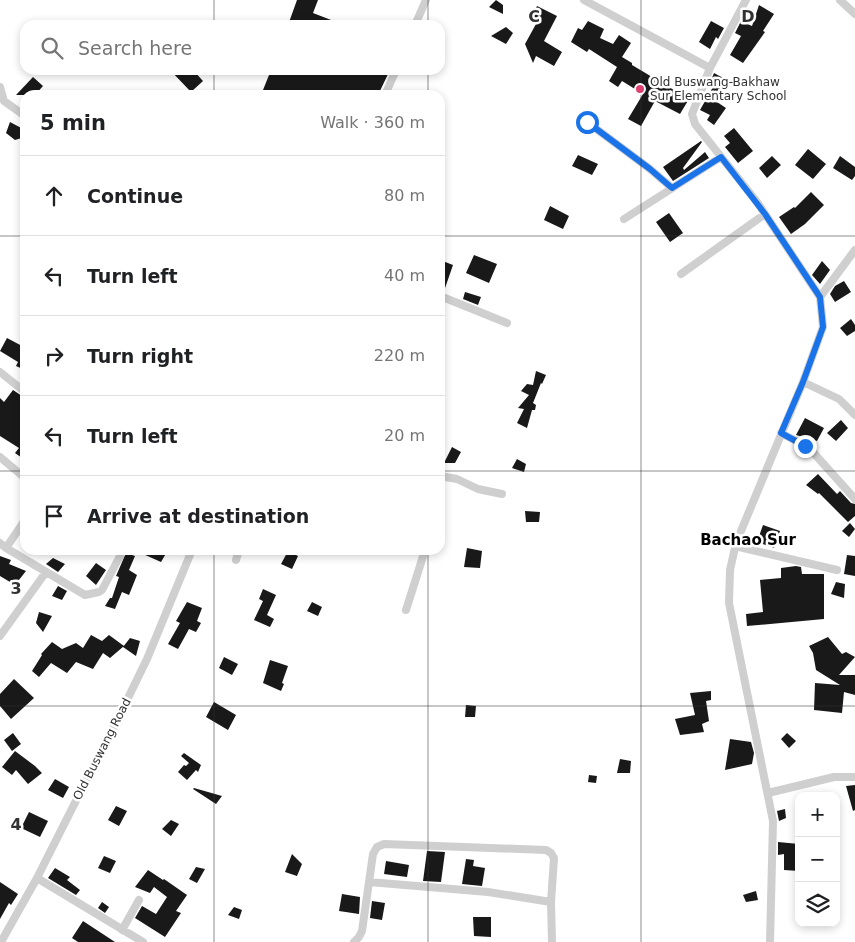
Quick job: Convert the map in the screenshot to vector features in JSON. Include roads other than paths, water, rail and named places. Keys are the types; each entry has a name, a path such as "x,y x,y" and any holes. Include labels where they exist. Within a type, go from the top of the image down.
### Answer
{"street":[{"path":"417,20 426,0"},
{"path":"584,0 710,68"},
{"path":"746,0 710,68 692,114 694,124 765,214 820,297 823,327 803,382 735,546 730,570 729,603 773,820 770,942"},
{"path":"840,0 855,14"},
{"path":"388,90 394,75"},
{"path":"0,87 4,101 20,112"},
{"path":"587,122 650,169 672,188"},
{"path":"624,219 721,157"},
{"path":"681,274 765,214"},
{"path":"820,297 855,250"},
{"path":"445,298 506,323"},
{"path":"0,372 20,388"},
{"path":"803,382 839,399 855,415"},
{"path":"781,433 811,450 855,499"},
{"path":"0,457 20,474"},
{"path":"445,477 457,479 478,489 502,494"},
{"path":"20,526 3,546 85,595 102,590 120,555"},
{"path":"735,546 837,570"},
{"name":"Old Buswang Road","path":"1,942 37,878 109,737 147,659 190,555"},
{"path":"236,560 238,555"},
{"path":"406,610 423,555"},
{"path":"0,636 46,572"},
{"path":"768,794 834,777 855,777"},
{"path":"354,942 362,931 373,854 377,847 384,844 546,850 554,858 551,902 552,942"},
{"path":"37,878 143,942"},
{"path":"369,882 488,892 551,902"},
{"path":"122,930 139,900"}],"place":[{"name":"Old Buswang-Bakhaw Sur Elementary School","path":"640,89"}],"district":[{"name":"Bachao Sur","path":"748,540"}]}
